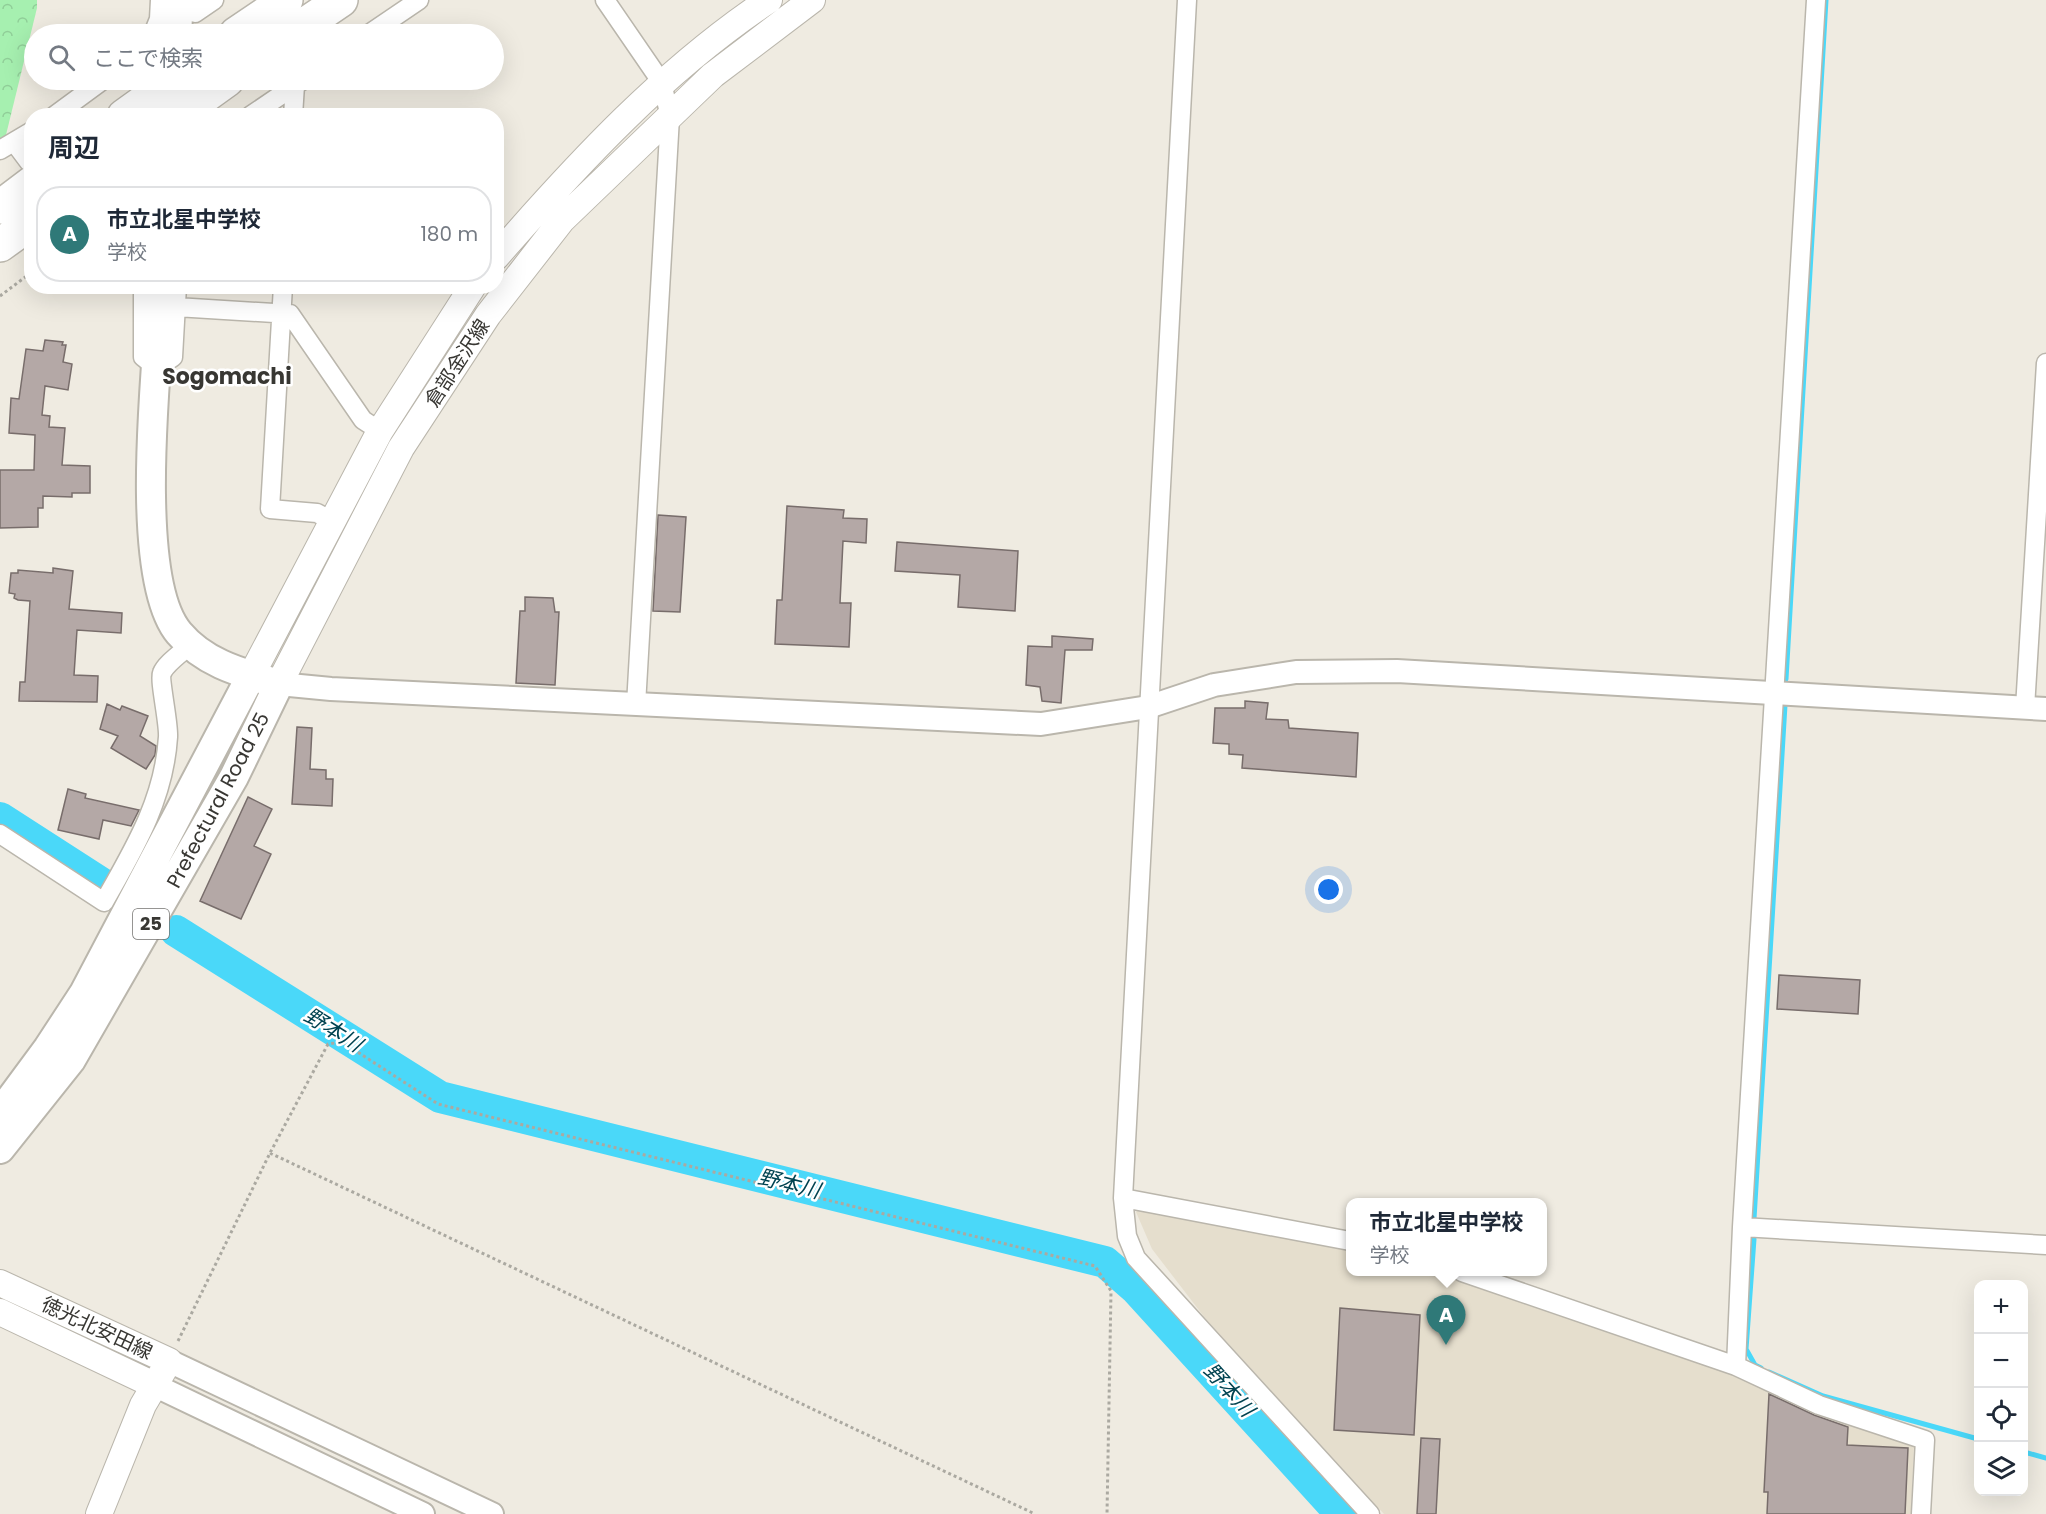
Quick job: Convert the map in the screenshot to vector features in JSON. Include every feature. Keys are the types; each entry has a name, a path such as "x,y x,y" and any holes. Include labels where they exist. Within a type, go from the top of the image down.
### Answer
{"highway":[{"path":"251,24 286,0"},
{"path":"306,24 341,0"},
{"path":"135,108 160,90"},
{"path":"188,108 213,90"},
{"path":"0,207 24,179"},
{"path":"0,245 24,228"}],"main road":[{"path":"178,24 179,0"},
{"path":"504,248 546,200 662,83 769,0"},
{"name":"倉部金沢線","path":"279,684 401,448 488,315 562,220 713,75 812,0"},
{"name":"倉部金沢線","path":"251,676 380,431 468,294"},
{"path":"169,297 157,368 151,530 160,588 168,614 178,633 191,644 226,669 279,684"},
{"name":"Prefectural Road 25","path":"0,1113 48,1048 84,993 251,676"},
{"name":"Prefectural Road 25","path":"0,1149 71,1060 234,777 279,684"},
{"name":"徳光北安田線","path":"0,1283 169,1361 143,1405 99,1514"},
{"name":"徳光北安田線","path":"0,1312 154,1385"}],"street":[{"path":"157,24 160,0"},
{"path":"195,0 195,13 214,0"},
{"path":"384,24 419,0"},
{"path":"605,0 662,83 670,117 636,705"},
{"path":"1187,0 1123,1198 1127,1236 1136,1258 1370,1514"},
{"path":"1736,1366 1773,693 1816,0"},
{"path":"65,108 89,90"},
{"path":"262,108 287,90"},
{"path":"294,108 298,90"},
{"path":"24,136 7,146 24,165"},
{"path":"143,294 143,357 157,368"},
{"path":"282,294 270,509 317,513 332,521"},
{"path":"169,297 290,314 363,420 380,431"},
{"path":"279,684 330,689 1041,724 1148,707 1214,685 1296,672 1397,671 2035,709 2046,363"},
{"path":"0,834 104,902 141,837 154,807 166,764 168,733 166,701 160,682 162,672 191,644"},
{"path":"1123,1198 1346,1240"},
{"path":"1742,1227 2046,1245"},
{"path":"1474,1276 1736,1366 1819,1405 1925,1440 1921,1514"},
{"path":"169,1361 492,1514"},
{"path":"154,1385 423,1514"}],"path":[{"path":"0,296 24,278"},
{"path":"169,1361 270,1153 328,1044 342,1042 438,1104 1095,1266 1111,1292 1107,1514"},
{"path":"270,1153 1035,1514"}],"shaded area":[{"path":"1141,1208 1346,1247 1346,1276 1455,1276 1731,1368 1914,1445 1911,1514 1384,1514 1205,1318 1152,1249 1136,1212"}],"green space":[{"path":"0,0 37,0 33,24 24,24 24,61 5,139 0,143"}],"building":[{"path":"45,340 63,342 62,345 66,345 63,362 72,364 68,390 45,386 42,415 50,416 49,427 65,428 62,465 90,466 90,493 72,493 72,497 43,496 43,508 38,508 38,527 0,528 0,470 34,470 35,435 9,433 11,398 19,399 26,349 43,351"},
{"path":"787,506 844,510 843,518 867,519 866,543 843,541 840,603 851,603 849,647 775,644 777,600 782,600"},
{"path":"658,515 686,517 680,612 653,611"},
{"path":"897,542 1018,551 1015,611 958,607 960,575 895,571"},
{"path":"53,568 73,571 69,609 122,613 121,633 77,630 74,675 98,676 97,702 19,701 20,682 25,682 30,601 18,600 14,598 15,594 9,593 11,573 18,573 18,570 53,573"},
{"path":"525,597 553,598 555,612 559,612 555,685 516,683 520,611 525,611"},
{"path":"1052,636 1093,639 1092,650 1065,650 1061,703 1042,701 1040,687 1026,685 1028,646 1052,647"},
{"path":"1245,701 1268,703 1266,719 1288,720 1289,728 1358,733 1356,777 1242,768 1243,755 1229,754 1229,744 1213,743 1215,708 1245,708"},
{"path":"107,704 120,710 122,706 148,716 140,736 156,746 155,755 146,769 111,748 118,736 100,729"},
{"path":"297,727 312,728 310,769 326,770 326,779 333,779 332,806 292,804"},
{"path":"68,789 86,794 85,798 139,810 131,826 103,820 99,839 58,830"},
{"path":"248,797 272,809 254,846 271,854 241,919 200,901"},
{"path":"1779,975 1860,980 1858,1014 1777,1009"},
{"path":"1340,1308 1420,1315 1414,1435 1334,1430"},
{"path":"1769,1394 1814,1415 1848,1427 1847,1445 1908,1448 1905,1514 1767,1514 1768,1492 1764,1492"},
{"path":"1421,1438 1440,1439 1436,1514 1417,1514"}],"waterway":[{"path":"1786,679 1826,0"},
{"path":"1754,1219 1785,705"},
{"name":"野本川","path":"0,818 104,885"},
{"name":"野本川","path":"176,931 440,1097 1105,1262 1136,1289 1341,1514"},
{"path":"1754,1239 1746,1349 1755,1365 1761,1368"},
{"path":"1769,1372 1823,1396 1974,1438"},
{"path":"2028,1453 2046,1458"}],"place":[{"name":"市立北星中学校","path":"1446,1345"}],"district":[{"name":"Sogomachi","path":"227,376"}]}
